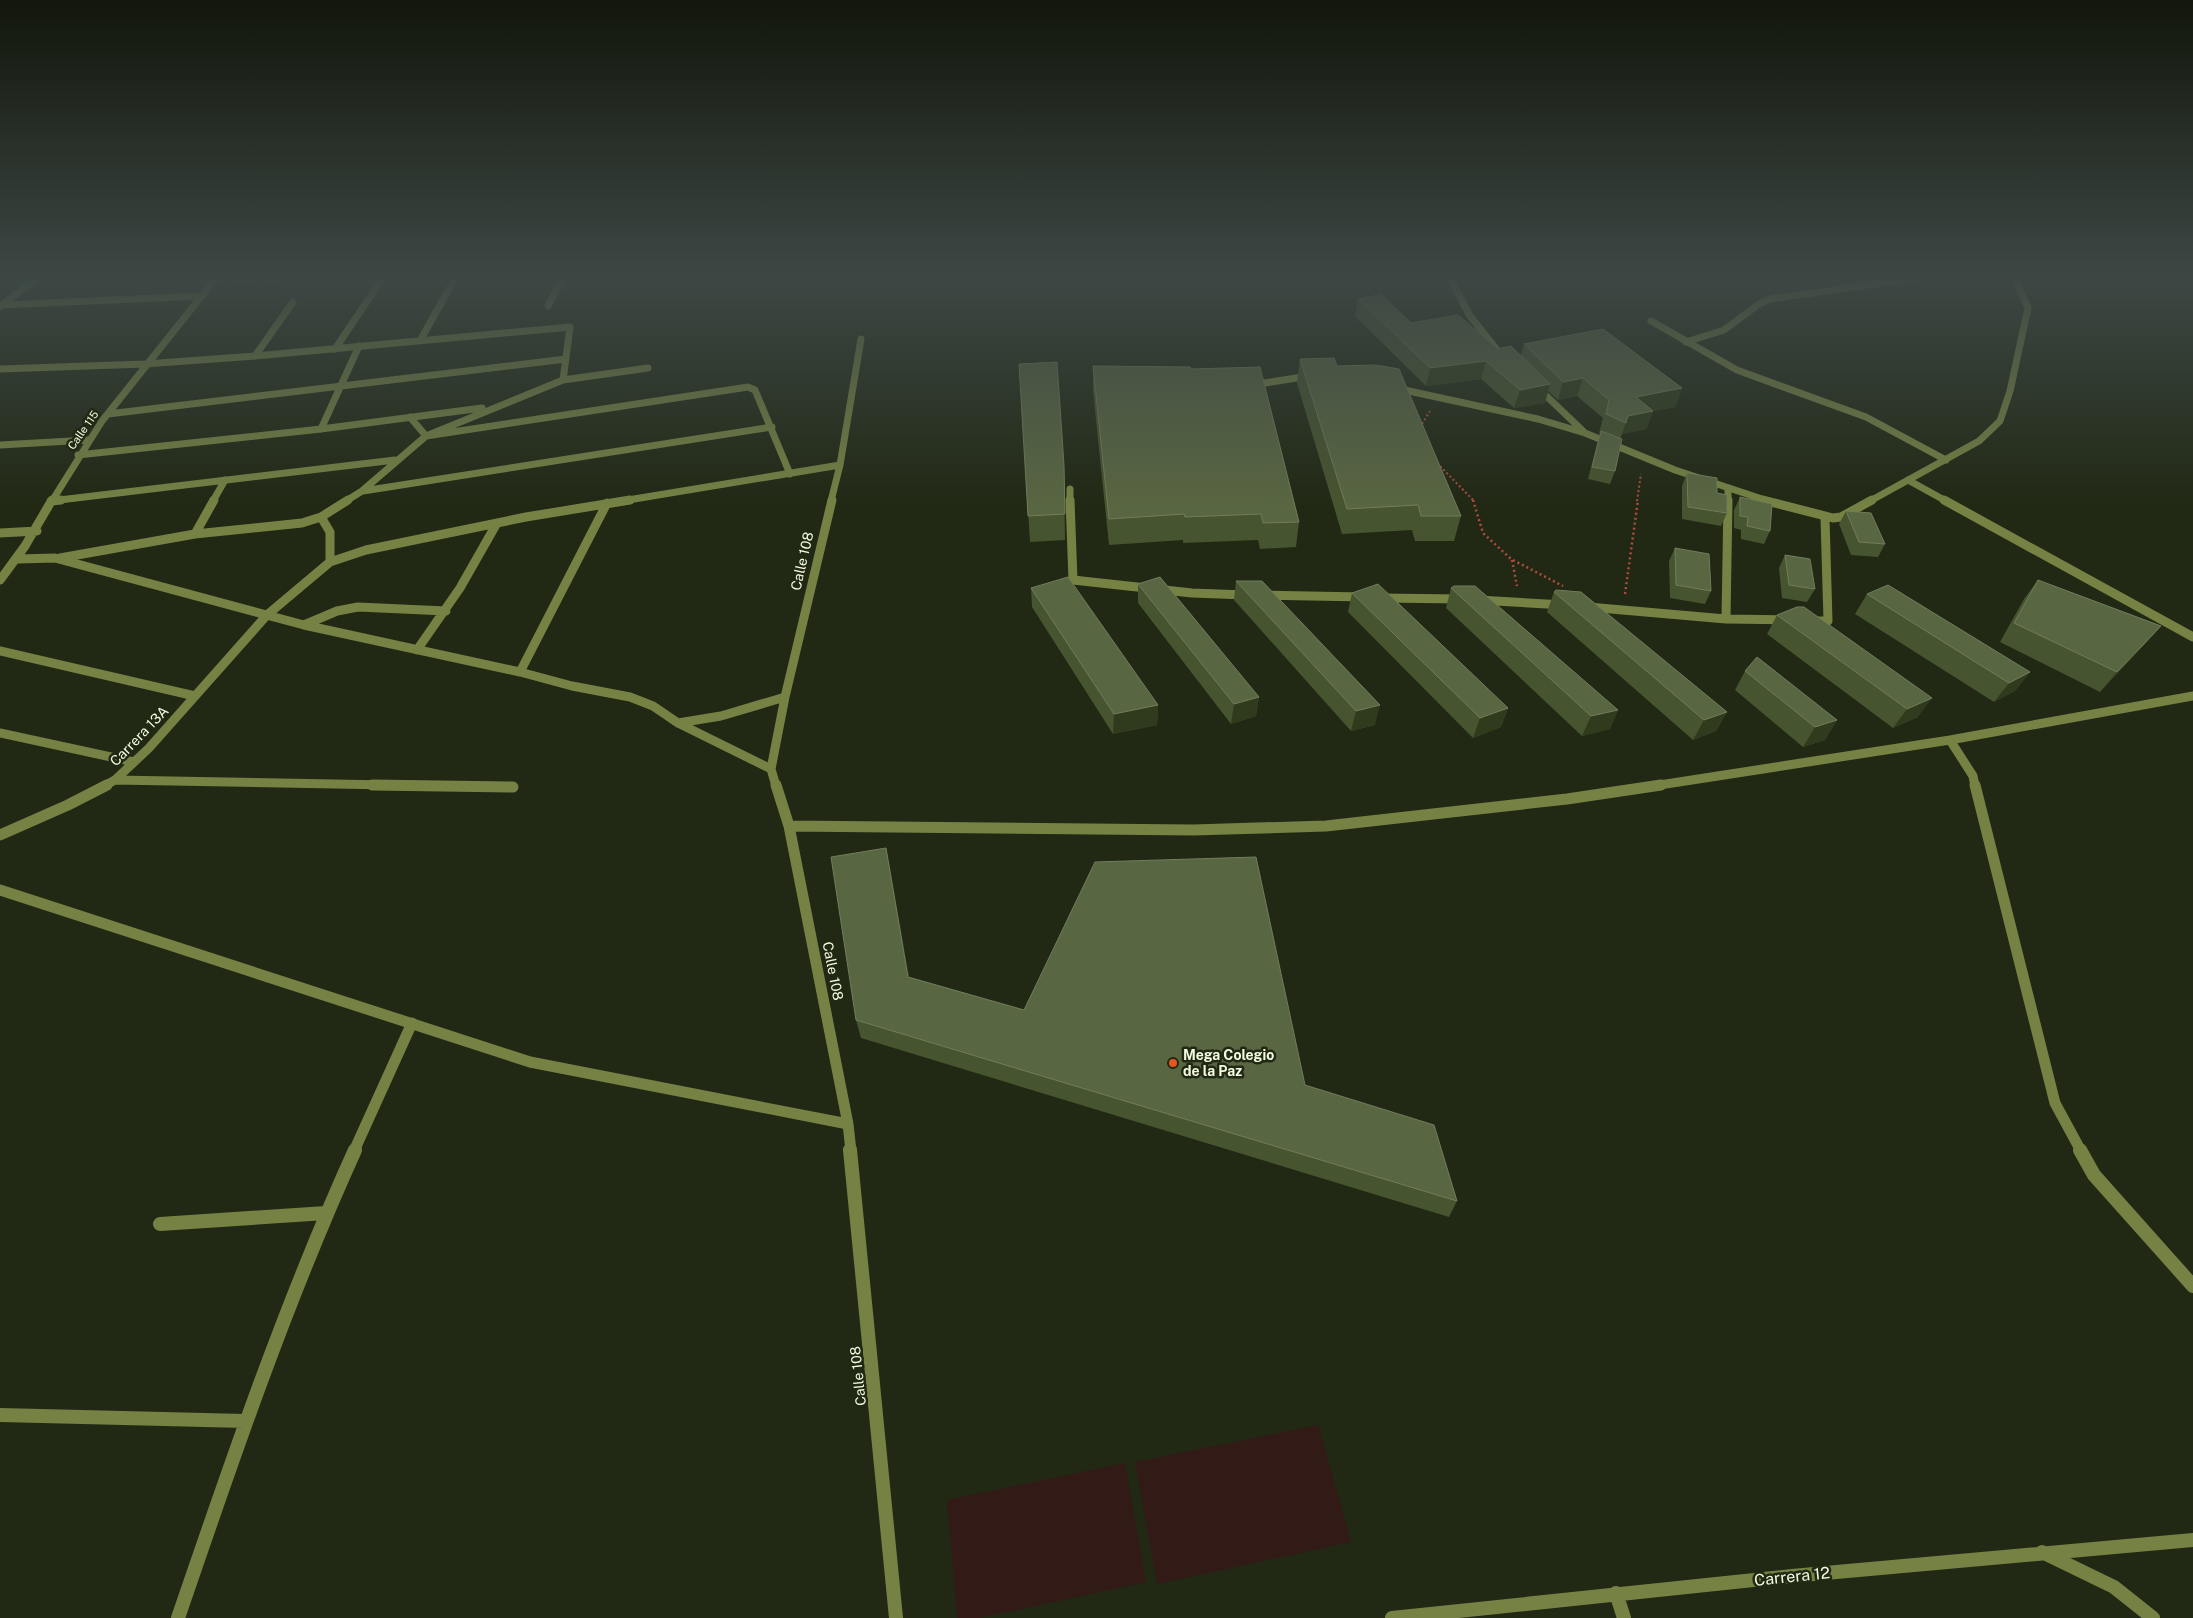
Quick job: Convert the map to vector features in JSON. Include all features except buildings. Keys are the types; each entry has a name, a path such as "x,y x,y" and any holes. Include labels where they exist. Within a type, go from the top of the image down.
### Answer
{"street":[{"name":"Calle 115","path":"0,580 18,559 37,531 51,501 88,440 154,354"},
{"path":"0,369 145,364 283,354"},
{"path":"321,429 355,354"},
{"path":"563,380 567,354"},
{"name":"Calle 108","path":"859,354 840,465 784,697 771,769 789,826 848,1124 896,1618"},
{"path":"1707,354 1737,370 1866,417 1946,460"},
{"path":"1386,386 1538,419 1585,433 1629,452 1728,488 1825,518 1841,517 1979,441 2000,421 2010,391 2018,354"},
{"path":"108,414 339,388 566,359"},
{"path":"18,559 55,558 194,534 277,527 322,517 362,491 395,460 426,436 494,406 563,380 648,368"},
{"path":"1242,385 1320,376"},
{"path":"1531,382 1585,433"},
{"path":"426,436 740,387 755,390 790,474"},
{"path":"78,455 321,429 494,406"},
{"path":"410,417 426,436"},
{"path":"362,491 772,427"},
{"path":"0,445 88,440"},
{"path":"51,501 395,460"},
{"path":"322,517 326,520 329,528 330,562 375,548 497,523 840,465"},
{"path":"194,534 226,480"},
{"path":"1908,480 2193,637"},
{"path":"1070,488 1073,580 1192,593 1498,600 1623,608 1726,619 1828,621 1825,518"},
{"path":"1726,619 1728,488"},
{"path":"520,672 607,503"},
{"path":"418,650 446,611 497,523"},
{"path":"0,533 37,531"},
{"path":"55,558 304,625 520,672 572,686 630,697 653,706 678,724 771,769"},
{"name":"Carrera 13A","path":"0,834 68,805 115,780 195,696 267,615 330,562"},
{"path":"304,625 337,611 358,607 446,611"},
{"path":"0,651 195,696"},
{"path":"789,826 1193,830 1326,826 1567,799 1950,740 2193,696"},
{"path":"678,724 721,716 784,697"},
{"path":"0,733 134,762"},
{"path":"1950,740 1973,776 2055,1103 2094,1175 2193,1286"},
{"path":"115,780 513,787"},
{"path":"0,890 530,1062 848,1124"},
{"path":"178,1618 245,1421 326,1213 412,1023"},
{"path":"160,1224 326,1213"},
{"path":"0,1415 245,1421"},
{"name":"Carrera 12","path":"1392,1618 1616,1593 2041,1552 2193,1540"},
{"path":"2041,1552 2114,1587 2153,1618"},
{"path":"1616,1593 1624,1618"}],"path":[{"path":"1423,430 1421,421 1442,397"},
{"path":"1623,608 1642,477 1640,467 1629,452"},
{"path":"1435,461 1474,501 1482,533 1512,559 1569,590"}],"shaded area":[{"path":"1318,1425 1351,1542 1157,1584 1135,1462"},
{"path":"1125,1463 1146,1582 980,1618 957,1618 947,1500"}],"place":[{"name":"Mega Colegio de la Paz","path":"1173,1063"}]}
